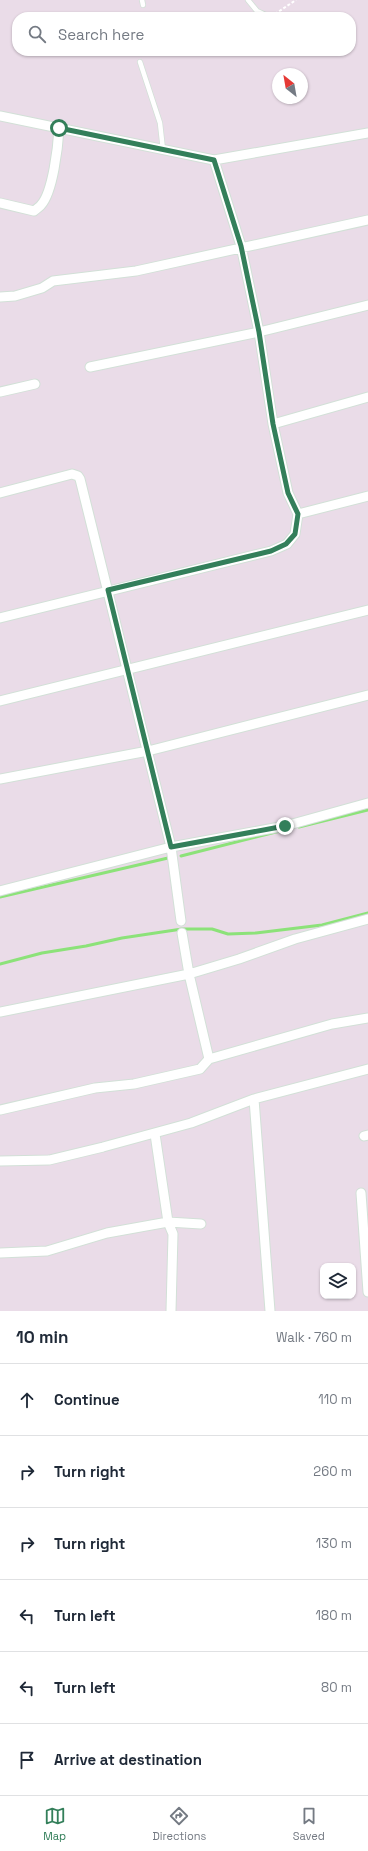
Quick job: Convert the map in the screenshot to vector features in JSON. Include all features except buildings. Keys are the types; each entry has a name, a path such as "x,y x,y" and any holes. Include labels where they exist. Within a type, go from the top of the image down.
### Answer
{"street":[{"path":"0,116 214,160 368,133"},
{"path":"0,203 34,211 41,205 47,196 57,152 59,128"},
{"path":"0,618 108,590 271,551 286,544 295,534 298,514 288,493 273,424 259,332 241,246 214,160"},
{"path":"0,297 15,296 42,288 53,281 136,271 241,246 368,220"},
{"path":"90,367 259,332 368,305"},
{"path":"0,392 35,384"},
{"path":"273,424 368,397"},
{"path":"0,493 72,474 78,476 108,590 171,847 181,921"},
{"path":"298,514 368,496"},
{"path":"0,701 128,671 368,610"},
{"path":"0,779 148,751 368,695"},
{"path":"0,892 171,847 285,826 368,803"},
{"path":"0,1012 189,974 239,959 295,939 368,919"},
{"path":"182,933 189,974 209,1059"},
{"path":"0,1110 95,1088 134,1084 200,1069 209,1059 332,1024 368,1018"},
{"path":"0,1161 49,1160 155,1134 191,1123 254,1099 368,1069"},
{"path":"254,1099 270,1311"},
{"path":"155,1134 168,1222 173,1234 171,1311"},
{"path":"361,1194 368,1292"},
{"path":"0,1253 47,1251 107,1234 168,1222 201,1224"}],"lane":[{"path":"248,0 260,12"},
{"path":"140,62 160,123 163,150"}],"path":[{"path":"278,12 296,0"}],"waterway":[{"path":"299,827 368,810"},
{"path":"181,856 280,831"},
{"path":"0,897 168,858"},
{"path":"0,964 42,953 86,946 122,938 182,929 212,929 228,934 256,933 322,925 368,913"}],"route":[{"path":"59,128 214,160 241,246 259,332 273,424 288,493 298,514 295,534 286,544 271,551 108,590 171,847 285,826"}]}
